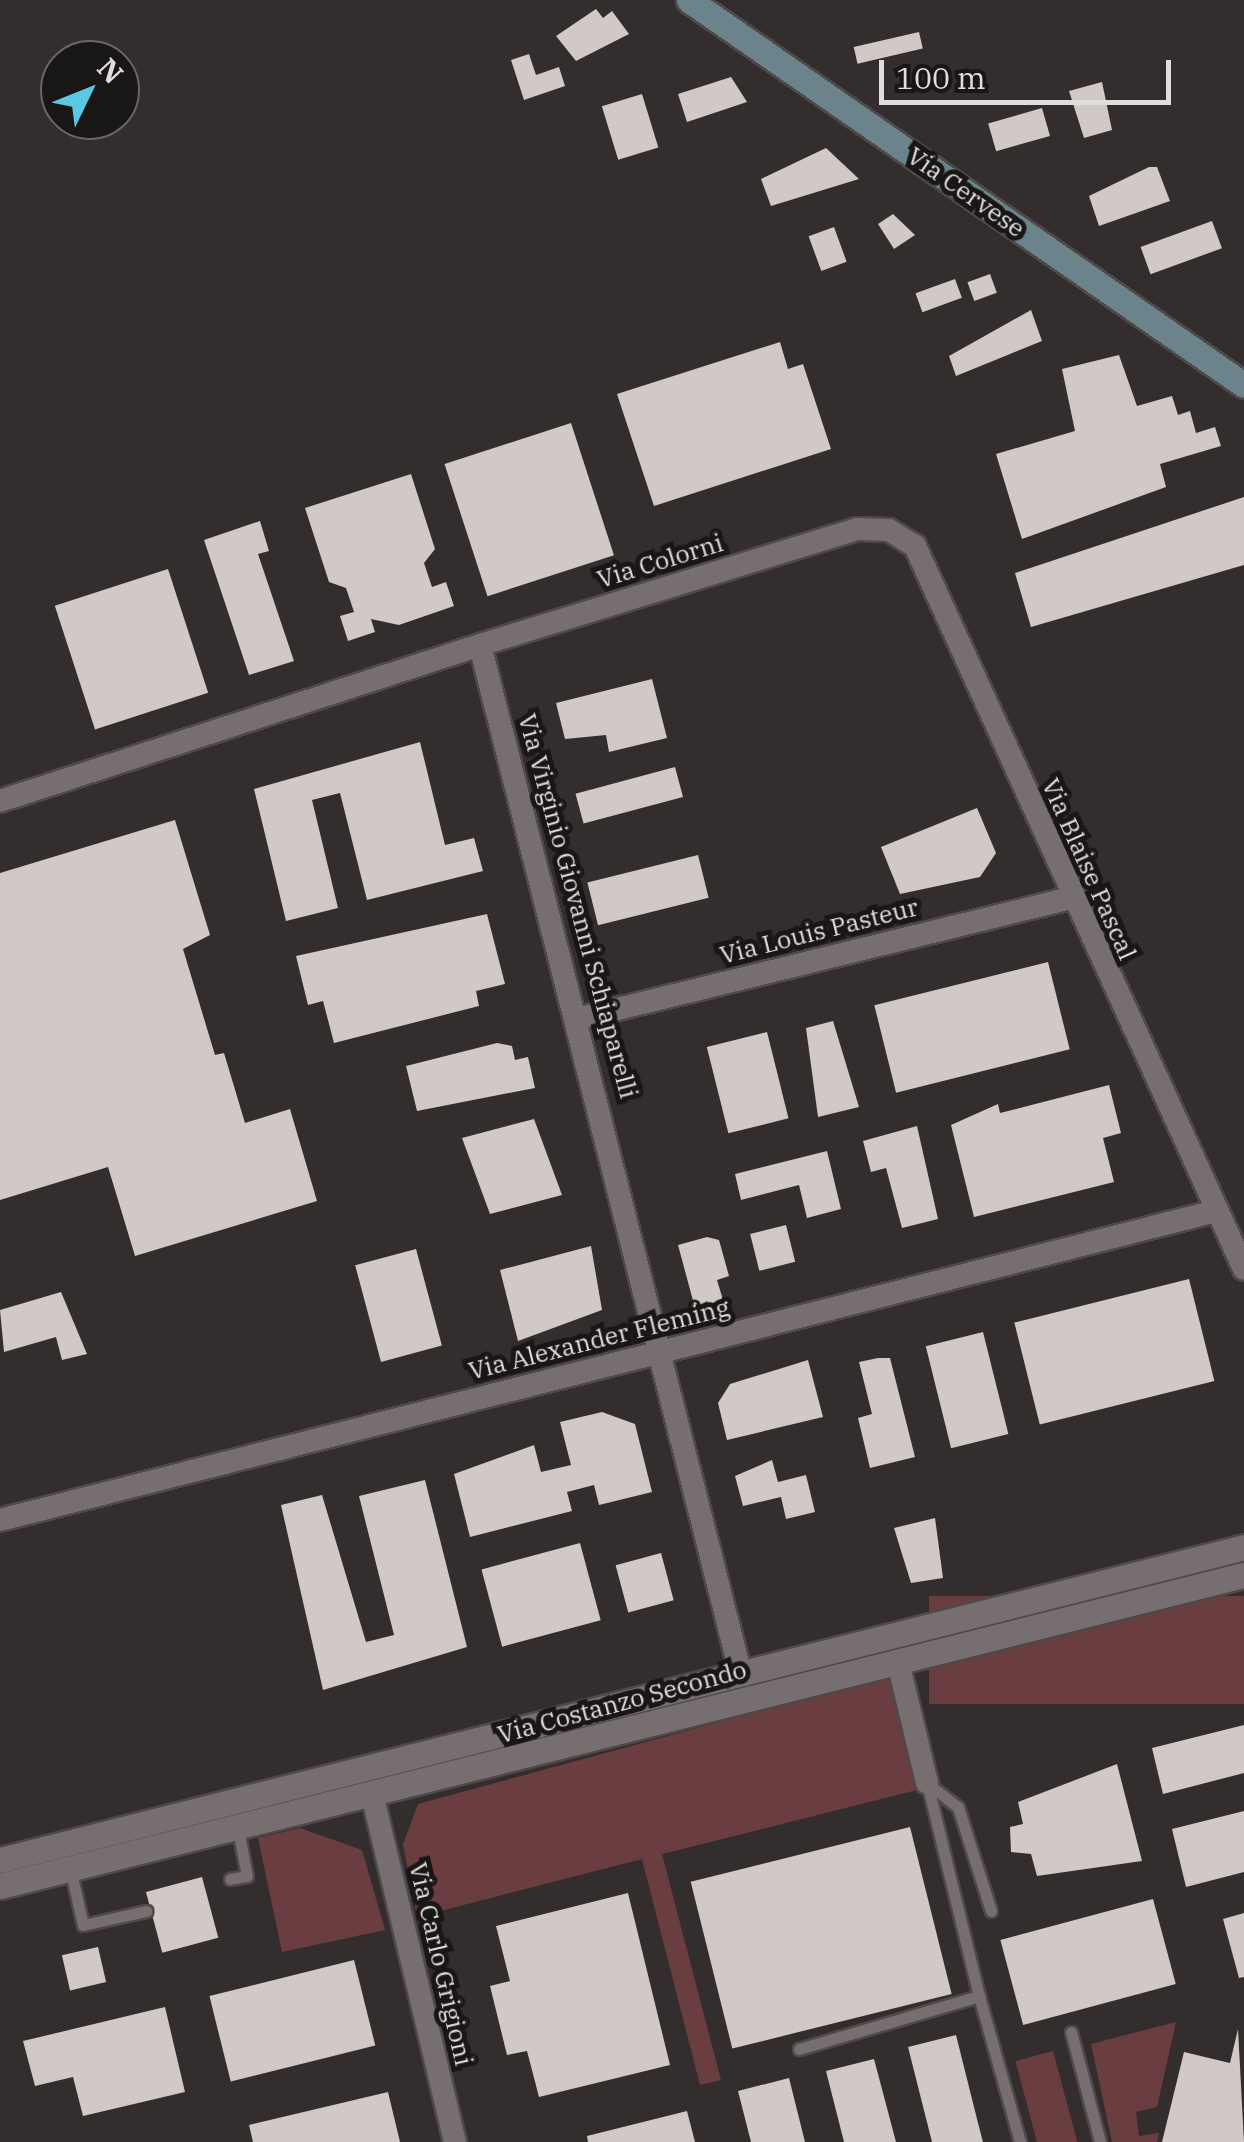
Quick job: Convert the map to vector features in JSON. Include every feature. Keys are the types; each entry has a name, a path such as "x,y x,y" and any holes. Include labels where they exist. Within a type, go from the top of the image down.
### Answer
{"main road":[{"name":"Via Cervese","path":"689,0 1244,384"}],"street":[{"name":"Via Colorni","path":"480,645 857,529"},
{"name":"Via Blaise Pascal","path":"857,529 890,530 915,546 1212,1212 1244,1269"},
{"path":"0,801 480,645"},
{"name":"Via Virginio Giovanni Schiaparelli","path":"480,645 580,1018 740,1671"},
{"name":"Via Louis Pasteur","path":"580,1018 1071,898"},
{"name":"Via Alexander Fleming","path":"0,1520 1212,1212"},
{"name":"Via Costanzo Secondo","path":"0,1860 1244,1547"},
{"name":"Via Costanzo Secondo","path":"0,1886 373,1798 1244,1575"},
{"path":"898,1662 927,1783"},
{"name":"Via Carlo Grigioni","path":"373,1798 455,2142"}],"lane":[{"path":"927,1783 958,1807 991,1911"},
{"path":"927,1783 979,1996 1020,2142"},
{"path":"230,1879 247,1876 238,1829"},
{"path":"70,1868 83,1926 146,1911"},
{"path":"799,2049 979,1996"},
{"path":"1071,2032 1100,2142"}],"shaded area":[{"path":"929,1596 1244,1596 1244,1704 929,1704"},
{"path":"888,1676 917,1790 662,1854 721,2080 700,2085 642,1859 417,1917 403,1844 418,1804"},
{"path":"300,1828 362,1850 385,1930 282,1952 258,1838"},
{"path":"1176,2022 1157,2107 1136,2112 1139,2136 1159,2133 1157,2142 1112,2142 1091,2044"},
{"path":"1053,2051 1077,2142 1037,2142 1015,2061"}],"building":[{"path":"596,9 603,18 612,11 629,34 576,61 556,36"},
{"path":"919,32 923,49 858,64 854,47"},
{"path":"529,54 536,75 559,67 565,86 524,100 511,60"},
{"path":"731,77 747,102 687,122 678,94"},
{"path":"1102,82 1112,130 1084,138 1069,91"},
{"path":"642,94 658,148 618,160 602,106"},
{"path":"1042,108 1050,136 996,151 988,123"},
{"path":"826,148 859,179 771,206 761,179"},
{"path":"1149,167 1157,167 1170,201 1099,226 1089,196"},
{"path":"893,214 915,235 894,249 878,224"},
{"path":"1212,221 1222,248 1151,274 1141,247"},
{"path":"834,227 847,262 821,271 809,236"},
{"path":"990,274 997,293 974,301 967,282"},
{"path":"955,279 962,298 922,312 916,293"},
{"path":"1031,310 1042,341 956,376 949,356"},
{"path":"780,342 788,369 803,364 831,449 654,506 617,394"},
{"path":"1119,355 1137,406 1172,396 1178,415 1190,411 1196,433 1215,427 1221,446 1160,464 1166,487 1022,539 996,454 1075,431 1062,369"},
{"path":"571,423 614,555 487,596 445,464"},
{"path":"411,474 435,549 424,563 432,587 446,582 454,606 399,625 371,619 375,632 348,641 340,616 354,612 346,588 329,582 305,508"},
{"path":"1244,497 1244,565 1031,627 1015,573"},
{"path":"260,521 269,551 258,554 294,661 249,675 204,540"},
{"path":"168,569 208,693 95,729 55,606"},
{"path":"652,679 667,738 609,752 606,735 565,739 556,703"},
{"path":"420,742 445,845 474,838 483,871 367,900 340,793 312,800 338,908 286,921 254,789"},
{"path":"675,767 683,797 584,824 576,794"},
{"path":"977,808 996,853 980,877 900,894 881,847"},
{"path":"175,820 210,935 183,949 215,1055 224,1053 245,1123 290,1109 317,1201 135,1256 108,1167 0,1200 0,873"},
{"path":"698,855 709,898 598,925 587,883"},
{"path":"487,914 505,984 476,991 479,1006 334,1043 323,1001 308,1005 296,956"},
{"path":"1048,962 1070,1049 896,1093 874,1005"},
{"path":"833,1021 859,1107 818,1117 806,1028"},
{"path":"767,1032 789,1118 728,1133 707,1047"},
{"path":"497,1043 512,1046 515,1060 528,1057 535,1088 417,1111 406,1066"},
{"path":"1109,1085 1121,1133 1103,1138 1114,1182 974,1217 951,1125 998,1104 1000,1113"},
{"path":"534,1119 562,1195 490,1214 462,1138"},
{"path":"917,1126 938,1219 902,1228 886,1168 871,1172 863,1141"},
{"path":"827,1151 841,1209 807,1218 799,1185 741,1200 735,1174"},
{"path":"786,1225 795,1262 759,1271 750,1234"},
{"path":"707,1237 719,1240 729,1276 717,1280 723,1300 695,1308 678,1245"},
{"path":"591,1246 602,1310 518,1341 500,1270"},
{"path":"416,1249 442,1346 381,1362 355,1265"},
{"path":"1189,1279 1214,1381 1040,1424 1014,1323"},
{"path":"61,1292 87,1354 62,1360 56,1337 4,1352 0,1310"},
{"path":"983,1332 1008,1434 951,1448 926,1346"},
{"path":"890,1358 915,1457 870,1468 858,1418 872,1414 859,1362"},
{"path":"808,1360 823,1417 727,1440 718,1403 730,1384"},
{"path":"602,1412 635,1424 652,1492 599,1505 594,1485 567,1492 572,1511 470,1537 454,1474 534,1445 541,1472 571,1465 560,1422"},
{"path":"772,1460 778,1482 806,1475 815,1512 786,1519 781,1497 743,1506 735,1476"},
{"path":"425,1480 467,1647 323,1690 281,1505 322,1495 366,1642 394,1635 359,1496"},
{"path":"935,1518 943,1578 911,1583 894,1528"},
{"path":"580,1543 601,1620 502,1647 481,1569"},
{"path":"661,1553 674,1600 628,1612 616,1565"},
{"path":"1244,1725 1244,1773 1163,1794 1152,1748"},
{"path":"1117,1764 1142,1861 1037,1876 1031,1854 1011,1852 1010,1827 1023,1824 1018,1802"},
{"path":"1244,1811 1244,1872 1186,1887 1172,1829"},
{"path":"910,1827 952,1994 732,2049 691,1882"},
{"path":"202,1877 218,1938 162,1953 146,1892"},
{"path":"628,1893 670,2065 539,2097 527,2051 507,2055 490,1986 510,1981 496,1926"},
{"path":"1153,1899 1176,1984 1023,2025 1000,1940"},
{"path":"1244,1913 1244,1977 1239,1978 1223,1919"},
{"path":"98,1947 106,1982 70,1990 62,1955"},
{"path":"354,1960 375,2045 231,2081 209,1996"},
{"path":"165,2007 185,2092 83,2116 73,2077 35,2086 23,2041"},
{"path":"1238,2029 1244,2142 1162,2142 1184,2052 1230,2063"},
{"path":"956,2035 983,2142 932,2142 908,2047"},
{"path":"874,2059 896,2142 844,2142 826,2071"},
{"path":"789,2078 805,2142 751,2142 738,2091"},
{"path":"388,2092 400,2142 253,2142 249,2125"},
{"path":"687,2111 695,2142 588,2142 587,2136"}]}
